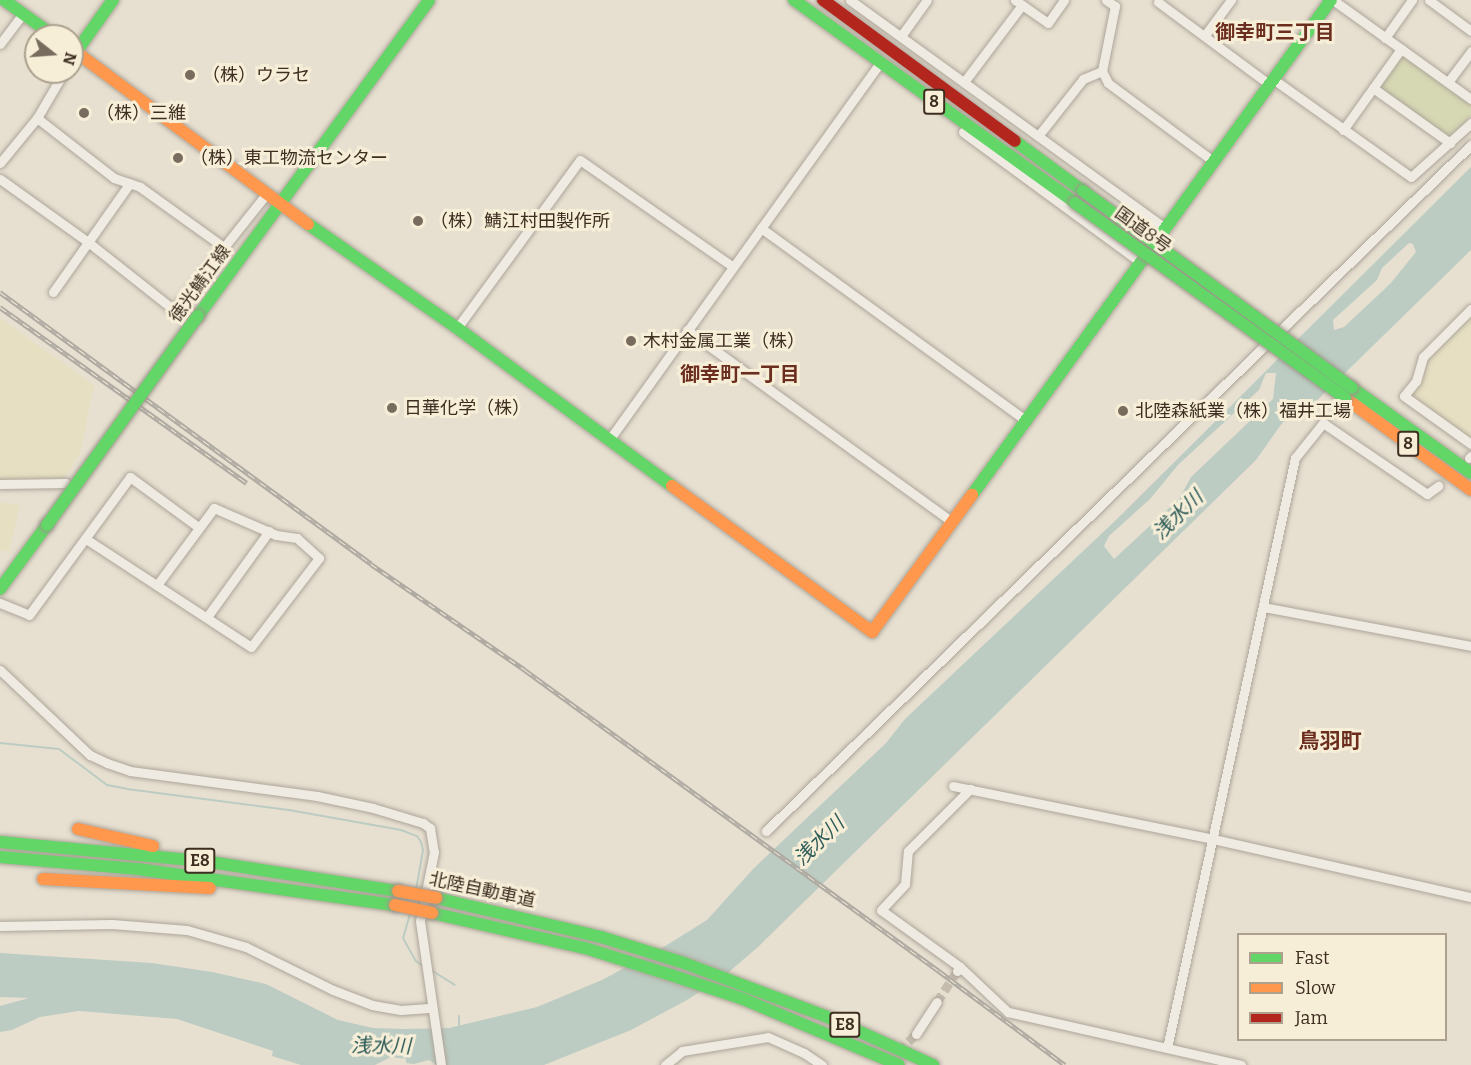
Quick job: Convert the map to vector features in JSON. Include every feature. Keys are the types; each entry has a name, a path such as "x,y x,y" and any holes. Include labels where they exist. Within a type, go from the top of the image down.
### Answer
{"main road":[{"path":"4,0 38,24"},
{"path":"84,38 113,0"},
{"name":"徳光鯖江線","path":"0,589 429,0"},
{"name":"国道8号","path":"794,0 878,66 1074,203 1348,393 1471,473"},
{"name":"国道8号","path":"823,0 1083,191 1471,490"},
{"path":"84,61 281,205 457,328 872,632 1327,2"},
{"path":"78,829 144,845 289,869 346,882"},
{"name":"北陸自動車道","path":"0,842 198,861 346,882 436,898 600,937 755,988 933,1065"},
{"name":"北陸自動車道","path":"0,856 138,869 395,905 585,948 743,999 899,1065"},
{"path":"43,879 342,897"}],"street":[{"path":"850,0 1164,227"},
{"path":"901,36 926,0"},
{"path":"964,82 1018,3 1048,23 1064,0"},
{"path":"1106,0 1115,6 1102,71 1108,83 1119,94 1213,161"},
{"path":"1204,35 1231,0"},
{"path":"1385,38 1412,0"},
{"path":"1429,0 1471,31"},
{"path":"1158,2 1411,177 1471,123"},
{"path":"1327,2 1385,38 1471,99"},
{"path":"0,44 23,13"},
{"path":"1343,130 1401,49"},
{"path":"1448,82 1471,51"},
{"path":"609,440 878,66 1140,262"},
{"path":"1038,136 1083,79 1102,71"},
{"path":"0,163 37,118 57,84"},
{"path":"1373,88 1450,143"},
{"path":"37,118 114,178 140,187 222,246"},
{"path":"766,831 1471,145"},
{"path":"457,328 580,160 732,266"},
{"path":"0,179 88,242 174,310 222,246 267,193"},
{"path":"53,292 130,183"},
{"path":"761,228 1025,420"},
{"path":"1471,309 1423,357 1416,381 1404,396 1471,444"},
{"path":"687,330 951,521"},
{"path":"1167,1048 1295,458 1323,423 1427,494 1438,486"},
{"path":"0,603 29,615 130,477 198,527"},
{"path":"0,484 66,483"},
{"path":"86,539 251,647 319,558 297,538 269,531 214,508 157,585"},
{"path":"207,617 269,531"},
{"path":"1263,607 1471,646"},
{"path":"0,670 90,755 107,764 130,771 317,796 373,808 423,823 430,828 434,852 420,921 441,1065"},
{"path":"953,786 1213,839 1471,897"},
{"path":"970,789 908,851 905,884 881,910 959,969 1008,1012 1082,1026 1094,1032 1240,1065"},
{"path":"0,926 112,924 187,930 246,946 333,990 372,1005 401,1010 433,1009"},
{"path":"916,1034 937,1002"},
{"path":"665,1065 682,1051 768,1037 804,1053 822,1065"}],"shaded area":[{"path":"1471,315 1471,440 1412,397 1411,393 1421,384 1428,359"},
{"path":"0,318 94,385 80,454 62,481 0,481"},
{"path":"0,502 20,505 9,552 0,550"}],"green space":[{"path":"1401,52 1471,102 1471,116 1448,138 1377,87"}],"water":[{"name":"浅水川","path":"1471,167 1471,250 1302,415 1283,422 1256,460 758,947 723,977 687,1000 631,1030 544,1065 437,1065 429,1060 414,1064 406,1063 406,1059 391,1057 375,1065 301,1065 272,1056 273,1051 177,1019 79,1011 40,1017 12,1030 0,1032 0,1006 29,998 0,997 0,953 152,963 212,972 266,984 338,1020 373,1028 449,1028 537,1007 602,980 667,945 707,920 754,868 886,743 905,719 1115,521","holes":["1409,243 1413,244 1416,252 1390,284 1344,327 1334,330 1333,320 1377,280 1382,268","1266,373 1276,373 1273,399 1191,477 1179,499 1114,559 1104,546 1109,536 1150,499 1178,465 1259,390"]}],"waterway":[{"path":"0,743 59,749 107,785 289,810 401,830 417,836 421,842 423,850 416,888"},
{"path":"410,914 403,938 416,961 423,966"},
{"path":"431,970 455,985"},
{"path":"459,1016 459,1028"}],"tunnel":[{"path":"937,1002 957,971"},
{"path":"899,1051 916,1034"}],"railway":[{"path":"0,292 371,564 525,670 1065,1065"},
{"path":"0,307 247,483"}],"traffic: fast":[{"path":"4,0 37,24"},
{"path":"84,41 113,0"},
{"path":"198,316 429,0"},
{"path":"794,0 1075,203"},
{"path":"972,495 1331,0"},
{"path":"1015,141 1083,191"},
{"path":"1083,191 1352,388"},
{"path":"1075,203 1345,398"},
{"path":"308,224 457,328 672,486"},
{"path":"47,525 198,316"},
{"path":"1352,388 1471,473"},
{"path":"0,589 47,525"},
{"path":"0,842 210,862 398,891"},
{"path":"0,857 138,869 395,905"},
{"path":"436,898 601,937 684,963 825,1016 933,1065"},
{"path":"432,913 585,948 671,975 743,999 899,1065"}],"traffic: slow":[{"path":"84,58 308,224"},
{"path":"1345,398 1471,490"},
{"path":"672,486 872,632 972,495"},
{"path":"78,829 153,846"},
{"path":"43,879 210,888"},
{"path":"398,891 436,898"},
{"path":"395,905 432,913"}],"traffic: jam":[{"path":"823,0 1015,141"}],"place":[{"name":"（株）ウラセ","path":"190,75"},
{"name":"（株）三維","path":"84,113"},
{"name":"（株）東工物流センター","path":"178,158"},
{"name":"（株）鯖江村田製作所","path":"418,221"},
{"name":"木村金属工業（株）","path":"631,341"},
{"name":"日華化学（株）","path":"392,408"},
{"name":"北陸森紙業（株）福井工場","path":"1123,411"}],"district":[{"name":"御幸町三丁目","path":"1275,32"},
{"name":"御幸町一丁目","path":"740,374"},
{"name":"鳥羽町","path":"1330,741"}]}
